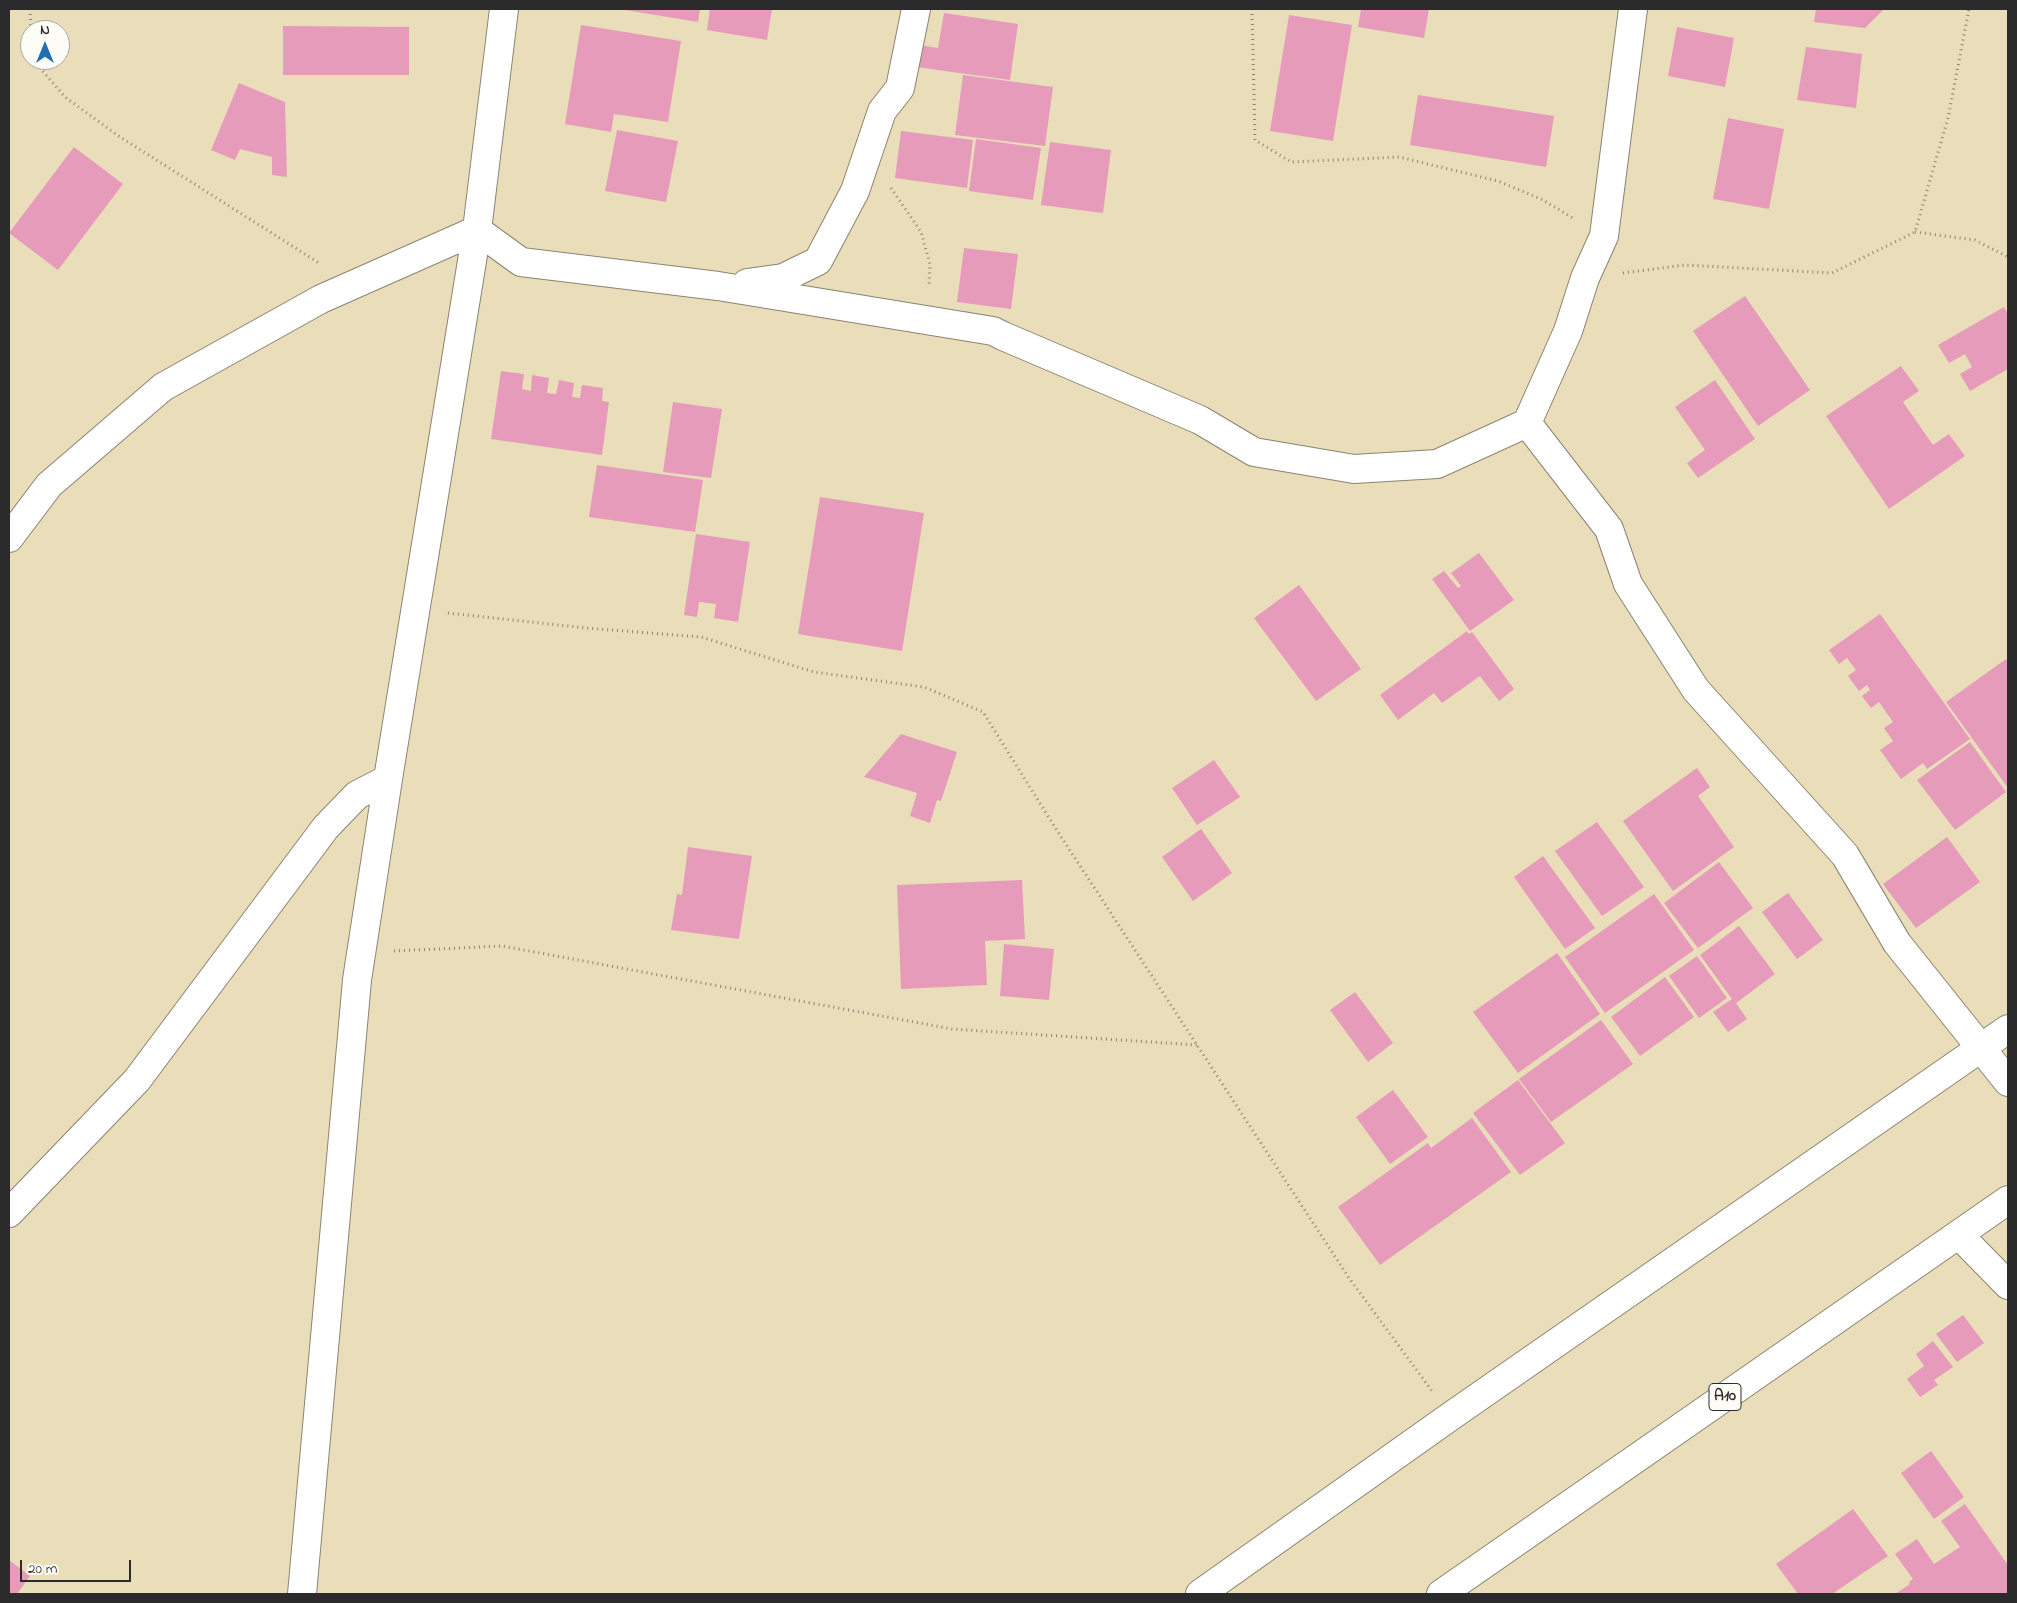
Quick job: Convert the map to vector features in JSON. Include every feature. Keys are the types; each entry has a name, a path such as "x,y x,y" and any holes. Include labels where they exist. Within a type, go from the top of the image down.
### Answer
{"street":[{"path":"302,1594 334,1226 361,953 477,230 504,9"},
{"path":"718,286 783,278 818,260 855,191 882,111 900,88 916,9"},
{"path":"477,230 521,262 718,286 993,330 1012,340 1200,420 1254,452 1354,469 1437,464 1527,423 1568,330 1586,278 1604,236 1633,9"},
{"path":"9,538 49,485 163,387 321,299 477,230"},
{"path":"1527,423 1609,529 1628,584 1696,690 1845,855 1897,943 2008,1082"},
{"path":"9,1213 137,1080 326,827 357,795 388,779"},
{"path":"1200,1594 1451,1416 1982,1049 2008,1029"},
{"name":"A10","path":"1441,1594 2008,1200"},
{"path":"1959,1235 2008,1285"}],"path":[{"path":"1252,9 1255,140 1291,162 1399,157 1498,181 1541,199 1604,236"},
{"path":"1915,232 1948,118 1969,9"},
{"path":"42,70 65,97 117,135 354,285"},
{"path":"889,186 920,232 930,264 928,291"},
{"path":"1586,278 1685,266 1832,273 1915,232 1975,240 2008,257"},
{"path":"415,610 701,638 814,672 924,687 983,712 1056,829 1349,1278 1451,1416"},
{"path":"361,953 502,946 952,1029 1197,1045"}],"building":[{"path":"619,9 700,9 698,22"},
{"path":"710,9 772,9 767,40 707,30"},
{"path":"1361,9 1429,9 1424,38 1358,27"},
{"path":"1816,9 1884,9 1865,28 1814,22"},
{"path":"944,13 1018,24 1010,80 916,67 919,45 938,48"},
{"path":"1289,15 1352,25 1333,141 1270,131"},
{"path":"581,25 681,41 668,122 614,114 611,132 565,124"},
{"path":"283,26 409,27 409,75 283,75"},
{"path":"1677,27 1734,38 1725,87 1668,76"},
{"path":"1806,47 1862,54 1856,108 1797,100"},
{"path":"963,75 1053,87 1045,146 955,135"},
{"path":"239,83 285,102 287,177 272,175 272,157 240,149 235,160 211,150"},
{"path":"1418,95 1554,116 1546,167 1410,145"},
{"path":"1728,118 1784,129 1769,209 1713,199"},
{"path":"617,130 678,141 666,202 605,191"},
{"path":"901,131 973,140 967,188 895,178"},
{"path":"976,139 1041,148 1033,200 969,191"},
{"path":"1050,142 1111,150 1103,213 1041,205"},
{"path":"74,147 123,184 58,270 9,233"},
{"path":"964,248 1018,254 1011,309 957,302"},
{"path":"1745,296 1810,390 1758,426 1693,331"},
{"path":"2004,307 2008,314 2008,369 1970,391 1960,374 1972,367 1965,354 1949,363 1938,345"},
{"path":"1901,366 1919,391 1903,402 1933,445 1949,434 1965,456 1889,509 1826,416"},
{"path":"501,371 524,374 522,389 531,391 532,375 549,378 547,393 556,394 559,380 574,383 572,397 580,398 582,385 603,388 602,401 609,402 602,455 491,439"},
{"path":"1715,380 1755,439 1698,478 1687,463 1705,450 1675,407"},
{"path":"673,402 722,409 711,478 663,472"},
{"path":"597,465 703,480 695,532 589,517"},
{"path":"820,497 924,513 902,651 798,634"},
{"path":"696,534 750,542 738,622 714,618 716,604 699,602 697,617 684,615"},
{"path":"1479,553 1514,600 1470,631 1432,579 1444,571 1458,588 1461,586 1451,573"},
{"path":"1299,585 1361,669 1316,701 1254,618"},
{"path":"1880,614 1970,739 1927,769 1923,763 1901,779 1880,750 1893,741 1884,728 1893,722 1879,702 1871,708 1862,696 1870,690 1867,685 1859,691 1848,676 1856,670 1847,658 1839,664 1829,650"},
{"path":"1467,631 1469,634 1472,632 1514,689 1499,701 1480,676 1442,703 1434,693 1398,720 1380,695"},
{"path":"2006,659 2008,663 2008,788 1946,702"},
{"path":"901,734 957,752 941,801 937,800 930,823 910,816 917,793 864,777"},
{"path":"1970,742 2006,792 1955,830 1917,780"},
{"path":"1214,760 1240,797 1197,825 1172,788"},
{"path":"1697,768 1710,787 1698,796 1734,847 1673,891 1623,821"},
{"path":"1597,822 1644,887 1602,916 1555,851"},
{"path":"1201,829 1232,873 1193,901 1162,857"},
{"path":"1947,837 1980,882 1916,928 1883,884"},
{"path":"688,847 752,856 739,939 671,930 677,894 682,895"},
{"path":"1543,856 1595,928 1565,949 1514,877"},
{"path":"1719,862 1753,908 1698,948 1664,903"},
{"path":"1022,880 1025,939 985,941 987,985 901,989 897,885"},
{"path":"1788,893 1823,940 1797,959 1762,912"},
{"path":"1654,894 1694,950 1605,1013 1565,957"},
{"path":"1739,926 1775,974 1736,1003 1747,1019 1728,1032 1713,1012 1732,999 1700,955"},
{"path":"1004,944 1054,949 1049,1000 1000,996"},
{"path":"1557,953 1600,1014 1518,1073 1473,1012"},
{"path":"1697,956 1727,998 1699,1018 1669,976"},
{"path":"1665,977 1694,1017 1640,1056 1611,1017"},
{"path":"1355,992 1393,1043 1368,1062 1330,1010"},
{"path":"1601,1020 1633,1064 1551,1122 1519,1079"},
{"path":"1518,1080 1565,1143 1520,1175 1473,1113"},
{"path":"1393,1090 1428,1137 1390,1164 1356,1117"},
{"path":"1472,1118 1511,1172 1380,1265 1338,1207 1428,1143 1431,1148"},
{"path":"1963,1315 1984,1343 1957,1362 1936,1334"},
{"path":"1933,1341 1953,1367 1934,1380 1938,1385 1920,1397 1907,1379 1924,1366 1916,1354"},
{"path":"1931,1451 1964,1497 1934,1519 1901,1473"},
{"path":"1965,1504 2008,1565 2008,1594 1895,1594 1910,1584 1909,1582 1913,1579 1895,1554 1917,1539 1934,1564 1960,1547 1941,1521"},
{"path":"1853,1509 1888,1556 1832,1594 1798,1594 1776,1564"},
{"path":"9,1560 30,1576 17,1594 9,1594"}]}
